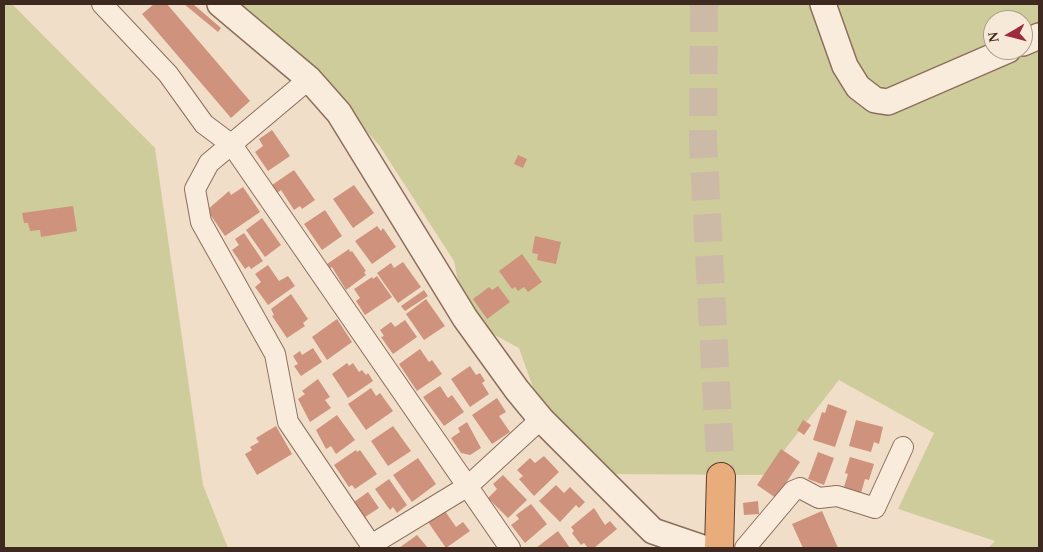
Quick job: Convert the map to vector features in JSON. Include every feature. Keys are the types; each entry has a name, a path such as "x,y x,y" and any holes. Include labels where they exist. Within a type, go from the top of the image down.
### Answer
{"highway":[{"path":"719,548 720,477"}],"street":[{"path":"102,4 168,74 204,124 232,145 510,548"},
{"path":"220,4 308,78 339,113 465,318 517,390 541,419 654,531 703,548"},
{"path":"823,4 845,66 858,88 874,100 888,102 985,60"},
{"path":"308,78 232,145 209,162 195,189 201,222 276,354 288,422 372,547 468,486 541,419"},
{"path":"745,548 793,491 800,488 819,498 837,496 875,508 902,447"}],"shaded area":[{"path":"4,4 12,4 155,148 203,485 228,548 4,548"},
{"path":"241,4 1039,4 1039,548 988,548 995,541 898,509 934,433 839,380 765,475 604,474 543,416 519,348 474,324 460,291 454,261 379,145 287,44"}],"building":[{"path":"154,4 167,4 250,101 231,118 142,14"},
{"path":"184,4 193,4 221,28 218,32"},
{"path":"272,130 290,156 268,171 255,152 263,146 259,139"},
{"path":"518,155 527,159 523,168 514,164"},
{"path":"294,170 315,200 302,209 300,206 294,210 281,190 277,193 272,185"},
{"path":"354,185 374,213 353,228 333,199"},
{"path":"243,187 260,212 225,236 207,210 229,191 231,195"},
{"path":"73,206 77,231 41,237 40,230 30,231 28,223 24,223 22,213"},
{"path":"325,210 342,236 322,250 304,224"},
{"path":"262,218 281,245 265,257 246,230"},
{"path":"377,226 381,231 383,228 396,247 372,264 355,241"},
{"path":"244,233 263,261 251,269 249,266 245,269 232,250 239,245 235,239"},
{"path":"535,236 561,242 556,264 537,260 538,254 532,253"},
{"path":"349,249 366,271 364,272 366,275 346,290 332,267 330,268 327,264"},
{"path":"522,254 542,282 528,292 524,287 518,291 515,287 512,289 499,271"},
{"path":"403,262 421,287 398,303 377,273 391,263 394,268"},
{"path":"268,265 279,281 288,276 295,286 268,305 255,287 261,282 255,274"},
{"path":"377,276 392,297 365,315 356,301 360,298 354,289 372,277 373,279"},
{"path":"498,286 510,302 487,319 473,299 489,287 492,290"},
{"path":"424,290 428,296 405,311 401,306"},
{"path":"291,294 308,319 303,323 305,326 287,338 272,316 274,315 271,309"},
{"path":"426,299 445,326 424,340 406,314"},
{"path":"337,319 352,342 327,360 312,337"},
{"path":"405,320 417,337 393,354 381,337 384,336 380,330 391,322 395,327"},
{"path":"313,348 322,362 301,376 294,366 298,364 293,356 300,351 302,355"},
{"path":"420,349 429,362 432,360 442,374 417,391 399,364"},
{"path":"347,363 349,366 353,363 359,372 362,370 366,375 368,373 373,381 348,398 332,374"},
{"path":"470,366 476,375 480,373 485,381 482,383 489,394 470,407 451,379"},
{"path":"318,379 330,397 325,400 331,408 310,422 298,399 305,394 302,391"},
{"path":"440,386 448,398 452,395 464,412 444,426 423,397"},
{"path":"371,388 376,396 380,393 393,411 366,430 348,404"},
{"path":"497,398 506,412 499,416 510,432 492,444 472,415"},
{"path":"828,404 847,411 835,447 813,440 822,412 825,413"},
{"path":"337,415 355,440 336,454 331,446 326,449 316,430"},
{"path":"803,420 811,425 804,435 797,430"},
{"path":"856,420 883,427 879,444 874,442 871,452 849,446"},
{"path":"467,422 481,448 470,455 461,453 451,438 460,432 458,428"},
{"path":"276,426 292,454 257,475 245,454 252,450 250,447 259,442 256,438"},
{"path":"393,426 411,451 388,466 371,441"},
{"path":"781,449 800,462 776,498 757,485"},
{"path":"356,450 357,452 360,450 377,474 355,489 352,485 349,487 334,465"},
{"path":"818,452 834,458 824,485 808,479"},
{"path":"544,456 559,472 534,496 519,479 523,476 517,470 530,458 535,463"},
{"path":"850,457 874,464 869,480 865,479 861,493 844,487 848,474 845,473"},
{"path":"418,458 436,484 412,502 393,475"},
{"path":"503,475 527,500 508,518 488,498 497,489 493,484"},
{"path":"389,479 407,505 397,513 393,507 390,510 375,489"},
{"path":"556,485 564,493 570,487 585,502 579,508 576,505 560,522 539,501"},
{"path":"368,492 379,508 365,517 354,502"},
{"path":"758,501 759,514 744,515 743,503"},
{"path":"531,504 547,524 525,543 511,525 519,519 516,515"},
{"path":"594,508 605,525 610,521 617,529 594,548 588,548 584,543 581,545 572,533 574,531 571,527"},
{"path":"445,511 456,527 463,522 470,531 446,548 428,522"},
{"path":"822,511 838,548 803,548 792,524"},
{"path":"558,531 570,548 536,548"},
{"path":"417,535 428,548 399,548"}],"tunnel":[{"path":"704,4 703,142 721,477"}]}
